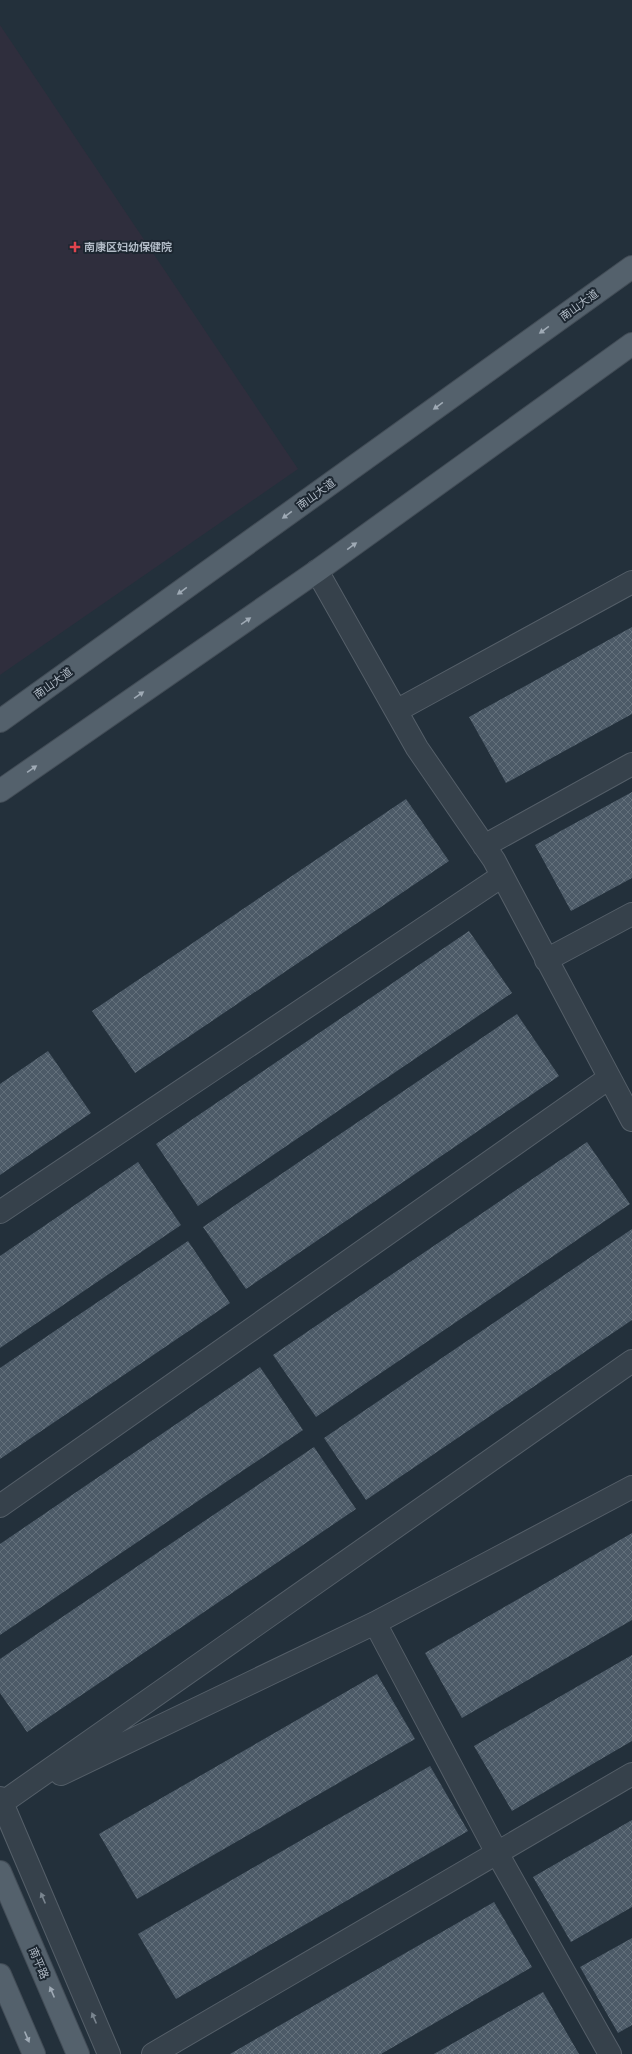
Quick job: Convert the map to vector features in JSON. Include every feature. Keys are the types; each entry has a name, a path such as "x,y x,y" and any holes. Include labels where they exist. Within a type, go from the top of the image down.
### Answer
{"main road":[{"name":"南山大道","path":"0,721 632,266"},
{"path":"0,791 317,571 632,344"},
{"name":"南平路","path":"0,1872 78,2054"},
{"path":"0,1975 34,2054"}],"street":[{"path":"317,571 416,748 484,846 502,876 632,1120"},
{"path":"396,711 632,582"},
{"path":"484,846 632,764"},
{"path":"0,1212 502,876"},
{"path":"546,960 632,914"},
{"path":"0,1506 609,1078"},
{"path":"1,1800 632,1361"},
{"path":"1,1800 375,1623 632,1487"},
{"path":"375,1623 497,1853 610,2054"},
{"path":"153,2054 632,1774"},
{"path":"1,1800 109,2054"}],"shaded area":[{"name":"南康区妇幼保健院","path":"0,25 298,469 0,675"}],"building":[{"path":"632,627 632,714 506,783 469,717"},
{"path":"632,792 632,878 571,911 535,845"},
{"path":"406,799 449,861 135,1073 92,1011"},
{"path":"469,931 512,993 198,1206 156,1144"},
{"path":"517,1014 559,1076 246,1289 203,1227"},
{"path":"48,1051 91,1113 0,1175 0,1084"},
{"path":"587,1142 630,1204 316,1417 273,1355"},
{"path":"138,1162 181,1225 0,1348 0,1256"},
{"path":"632,1229 632,1320 366,1500 324,1438"},
{"path":"188,1241 230,1303 0,1459 0,1368"},
{"path":"260,1367 303,1430 0,1635 0,1544"},
{"path":"314,1447 356,1509 27,1732 0,1693 0,1659"},
{"path":"632,1533 632,1620 462,1718 425,1653"},
{"path":"632,1655 632,1741 512,1811 474,1746"},
{"path":"377,1674 415,1739 137,1899 99,1834"},
{"path":"430,1766 468,1831 176,1999 138,1934"},
{"path":"632,1820 632,1907 571,1942 533,1877"},
{"path":"494,1902 532,1967 381,2054 230,2054"},
{"path":"632,1938 632,2025 618,2033 580,1967"},
{"path":"543,1992 579,2054 434,2054"}],"place":[{"name":"南康区妇幼保健院","path":"75,247"}]}
